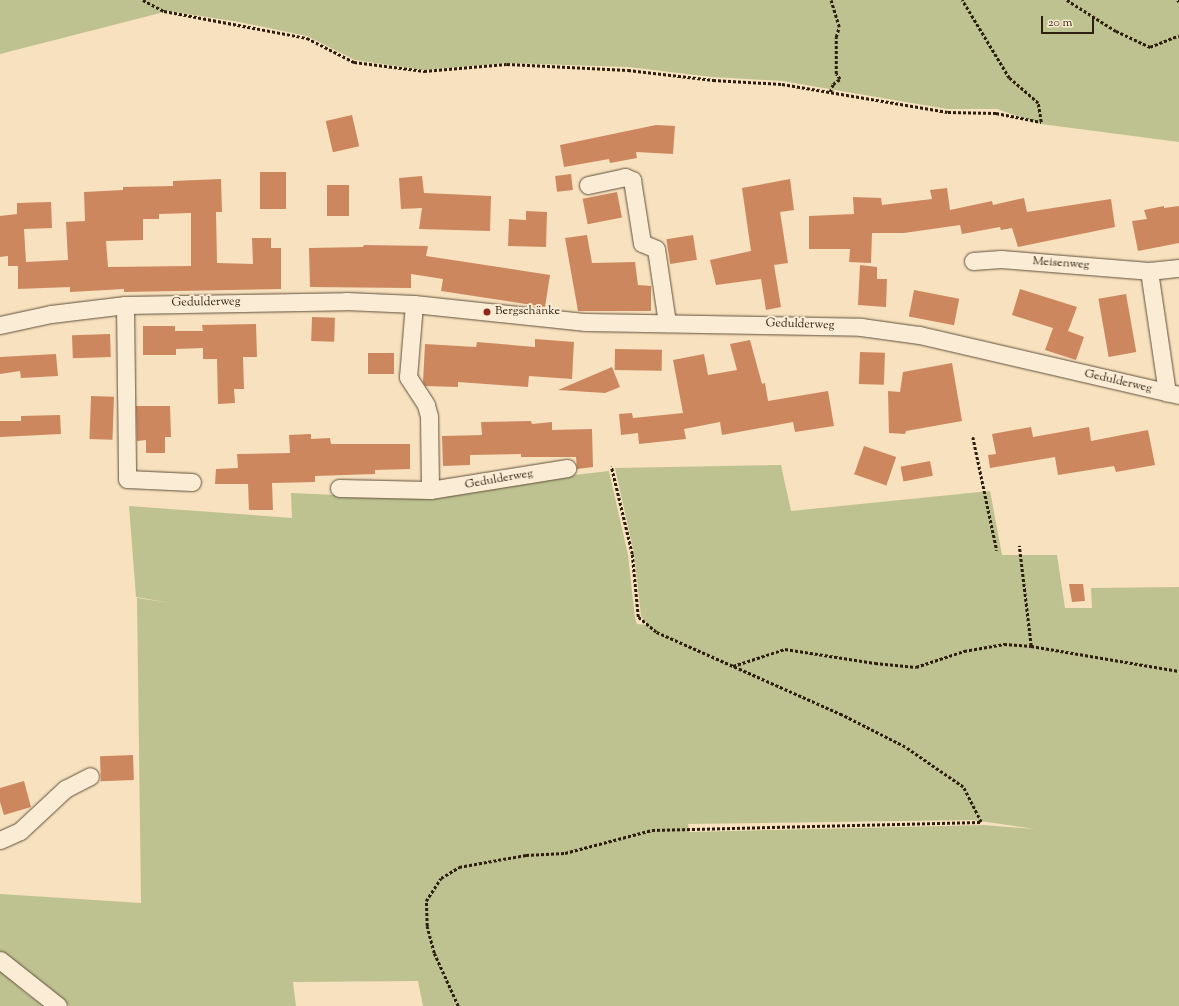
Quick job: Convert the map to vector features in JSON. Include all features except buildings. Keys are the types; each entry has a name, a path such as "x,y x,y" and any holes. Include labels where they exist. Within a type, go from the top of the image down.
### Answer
{"street":[{"path":"588,184 625,177 632,180 642,243 656,249 667,323"},
{"name":"Meisenweg","path":"973,261 1001,260 1149,271 1179,268"},
{"path":"1149,271 1173,394"},
{"name":"Gedulderweg","path":"0,325 51,314 125,306 346,301 414,304 544,320 803,325 893,331 1173,394"},
{"path":"414,304 408,377 426,405 429,416 430,490"},
{"path":"125,306 127,479 192,482"},
{"name":"Gedulderweg","path":"339,488 430,490 567,468"},
{"path":"0,840 20,830 65,789 90,776"},
{"path":"0,960 58,1006"}],"path":[{"path":"143,0 164,11 307,38 354,62 424,71 507,64 628,70 713,80 782,84 948,112 996,113 1040,122 1038,103 1009,78 962,0"},
{"path":"830,92 833,84 840,79 836,74 836,37 839,27 831,0"},
{"path":"1067,0 1116,31 1150,47 1179,35"},
{"path":"973,437 997,551"},
{"path":"458,1006 434,953 427,926 426,901 440,878 459,867 526,855 565,853 652,830 934,825 981,822 963,787 911,751 842,715 656,632 638,617 632,554 611,466"},
{"path":"1019,546 1032,646"},
{"path":"732,666 784,649 875,663 916,667 964,651 1004,644 1032,646 1179,670"}],"green space":[{"path":"0,0 1179,0 1179,142 1041,124 997,109 947,109 782,81 712,77 628,67 506,63 424,70 355,60 307,36 239,22 168,11 0,54"},
{"path":"781,465 791,511 990,491 1002,555 1057,555 1065,608 1092,608 1091,588 1179,587 1179,1006 423,1006 418,981 293,982 296,1006 70,1006 0,952 0,894 141,903 137,598 171,603 136,597 129,506 292,518 291,493 429,499 573,471 574,475 609,471 628,555 635,618 637,624 648,625 641,616 634,553 615,468","holes":["973,820 1035,829 984,825 689,832 688,824"]},
{"path":"0,970 27,994 44,1006 0,1006"}],"place":[{"name":"Bergschänke","path":"487,312"}]}
